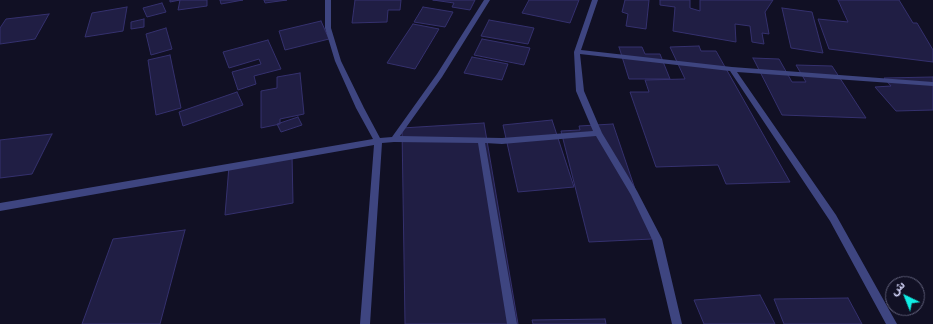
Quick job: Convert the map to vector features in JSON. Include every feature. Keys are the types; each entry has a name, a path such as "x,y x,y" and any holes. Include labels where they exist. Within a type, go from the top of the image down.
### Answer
{"street":[{"path":"328,0 328,28 338,61 360,108 378,141 365,324"},
{"path":"394,139 440,75 488,0"},
{"path":"596,0 577,52 580,91 598,133 634,193 657,239 677,324"},
{"path":"577,52 732,69 933,84"},
{"path":"732,69 833,218 892,324"},
{"path":"0,207 394,139 502,141 598,133"},
{"path":"481,141 512,324"}],"building":[{"path":"180,0 207,0 207,6 178,10"},
{"path":"220,0 243,0 221,4"},
{"path":"264,0 287,0 265,3"},
{"path":"355,0 401,0 400,10 388,10 387,22 352,23"},
{"path":"433,0 475,0 470,10 452,7 454,3"},
{"path":"529,0 579,0 570,23 522,13"},
{"path":"625,0 649,0 646,29 626,26 628,14 622,12"},
{"path":"660,0 690,0 690,8 700,11 700,0 773,0 765,12 769,34 762,33 764,44 752,42 750,26 735,24 736,42 673,31 675,7 660,5"},
{"path":"838,0 899,0 913,23 917,23 933,50 933,62 829,49 818,19 848,22"},
{"path":"162,3 166,12 147,17 143,8"},
{"path":"127,7 123,31 85,37 92,13"},
{"path":"423,7 453,12 445,27 414,22"},
{"path":"782,8 812,12 823,53 791,48"},
{"path":"49,14 35,39 0,44 0,28 6,19"},
{"path":"144,19 144,27 131,29 131,22"},
{"path":"489,20 534,28 528,44 481,36"},
{"path":"321,21 329,39 285,50 279,31"},
{"path":"413,24 439,29 415,69 387,63"},
{"path":"166,28 172,49 151,55 146,34"},
{"path":"482,39 530,48 524,65 474,55"},
{"path":"268,40 281,69 254,76 256,84 238,90 232,72 261,64 259,59 229,68 223,52"},
{"path":"699,46 701,51 716,51 790,182 726,184 718,165 656,167 630,92 649,92 645,80 685,79 670,47"},
{"path":"619,47 642,47 645,54 660,54 670,79 629,79"},
{"path":"170,55 181,108 156,115 148,60"},
{"path":"472,57 508,64 502,80 464,73"},
{"path":"753,58 779,59 792,82 806,82 796,65 832,66 866,118 782,115"},
{"path":"300,73 304,114 280,119 280,124 261,128 261,91 277,88 277,77"},
{"path":"933,77 933,110 896,111 875,87 891,86 884,78"},
{"path":"237,92 243,105 183,126 179,112"},
{"path":"298,117 302,125 281,132 277,124"},
{"path":"552,120 574,187 518,192 503,125"},
{"path":"484,123 518,324 405,324 402,128"},
{"path":"613,124 652,239 589,242 561,131 580,130 579,126"},
{"path":"52,134 32,174 0,178 0,140"},
{"path":"292,155 293,203 225,215 229,166"},
{"path":"185,230 160,324 82,324 113,239"},
{"path":"760,295 775,324 704,324 694,300"},
{"path":"848,298 862,324 784,324 774,299"},
{"path":"605,319 606,324 533,324 532,320"}]}
